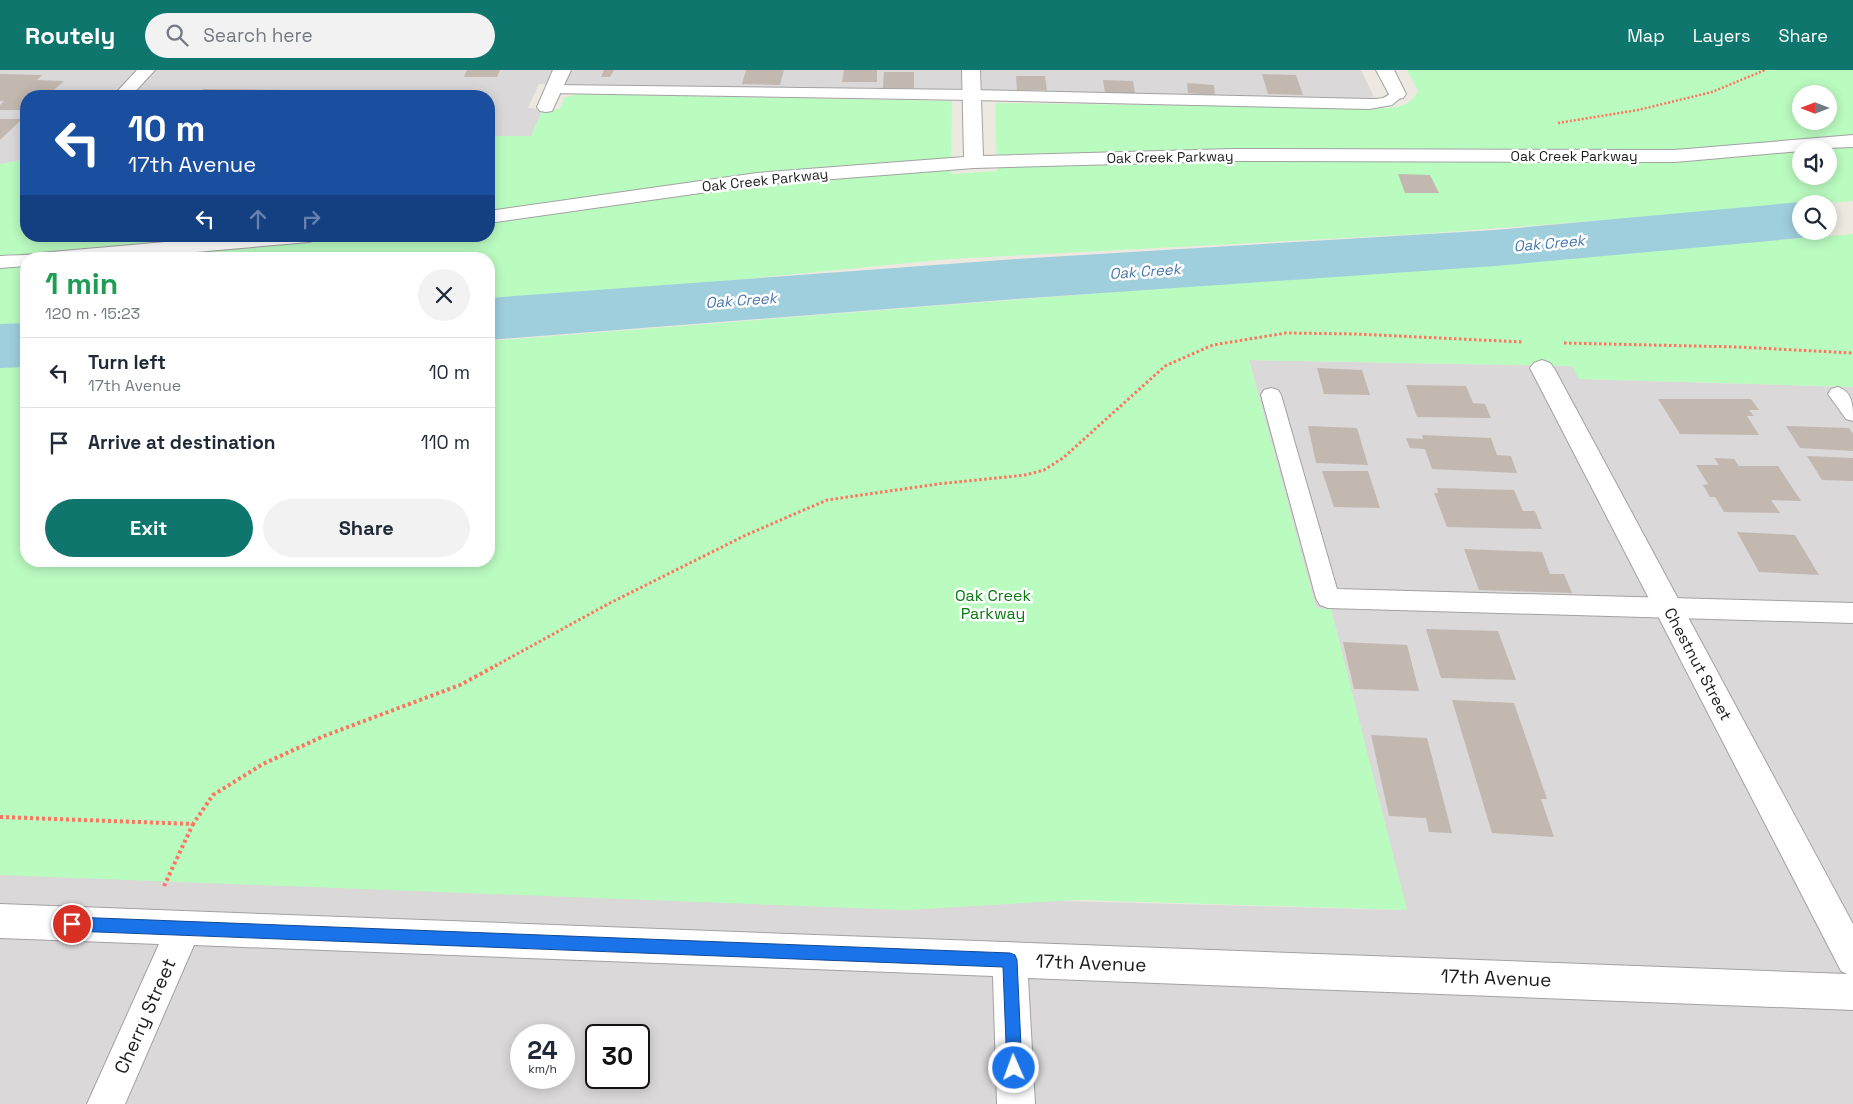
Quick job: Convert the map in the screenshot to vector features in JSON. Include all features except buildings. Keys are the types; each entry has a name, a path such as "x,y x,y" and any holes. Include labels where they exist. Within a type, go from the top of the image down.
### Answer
{"street":[{"path":"128,90 146,70"},
{"path":"546,107 562,70"},
{"path":"971,70 974,162"},
{"path":"1385,70 1397,94"},
{"name":"Oak Creek Parkway","path":"495,216 757,179 974,162 1233,155 1675,156 1853,141"},
{"path":"122,252 239,242"},
{"path":"0,262 20,260"},
{"name":"Chestnut Street","path":"1537,355 1853,959"},
{"name":"17th Avenue","path":"0,922 1853,992"},
{"name":"Cherry Street","path":"106,1104 184,928"},
{"path":"1010,960 1016,1104"}],"lane":[{"path":"553,90 972,95 1369,104 1387,102 1397,94"},
{"path":"1838,394 1853,414"},
{"path":"1271,395 1328,598 1853,613"}],"path":[{"path":"144,927 193,824 213,794 263,764 324,736 460,685 608,604 746,534 827,500 938,484 1025,475 1044,470 1063,458 1165,366 1213,345 1286,333 1356,334 1537,355"},
{"path":"1562,343 1738,347 1853,353"},
{"path":"0,817 193,824"}],"shaded area":[{"path":"0,70 1361,70 1374,97 1360,99 539,84 528,108 543,109 531,136 495,136 495,90 20,90 20,160 0,164"},
{"path":"1249,360 1573,366 1579,379 1853,387 1853,1104 0,1104 0,873 1406,910 1331,609 1316,608"}],"green space":[{"path":"1407,70 1853,70 1853,201 1837,202 1837,195 1792,195 1792,206 1421,234 950,259 495,303 495,252 20,252 20,326 0,327 0,164 20,160 20,242 495,242 495,136 531,136 543,109 559,109 565,97 579,94 952,101 951,174 997,171 995,103 1389,108 1406,104 1418,91"},
{"name":"Oak Creek Parkway","path":"1853,234 1853,387 1579,379 1572,366 1249,360 1316,608 1331,609 1407,910 1078,900 906,910 0,875 0,365 20,364 20,567 495,567 495,341 1792,239 1837,240 1837,235"}],"waterway":[{"name":"Oak Creek","path":"495,319 1016,279 1495,248 1792,221"},
{"name":"Oak Creek","path":"0,346 20,345"}],"route":[{"path":"72,924 1010,960 1014,1068"}]}
